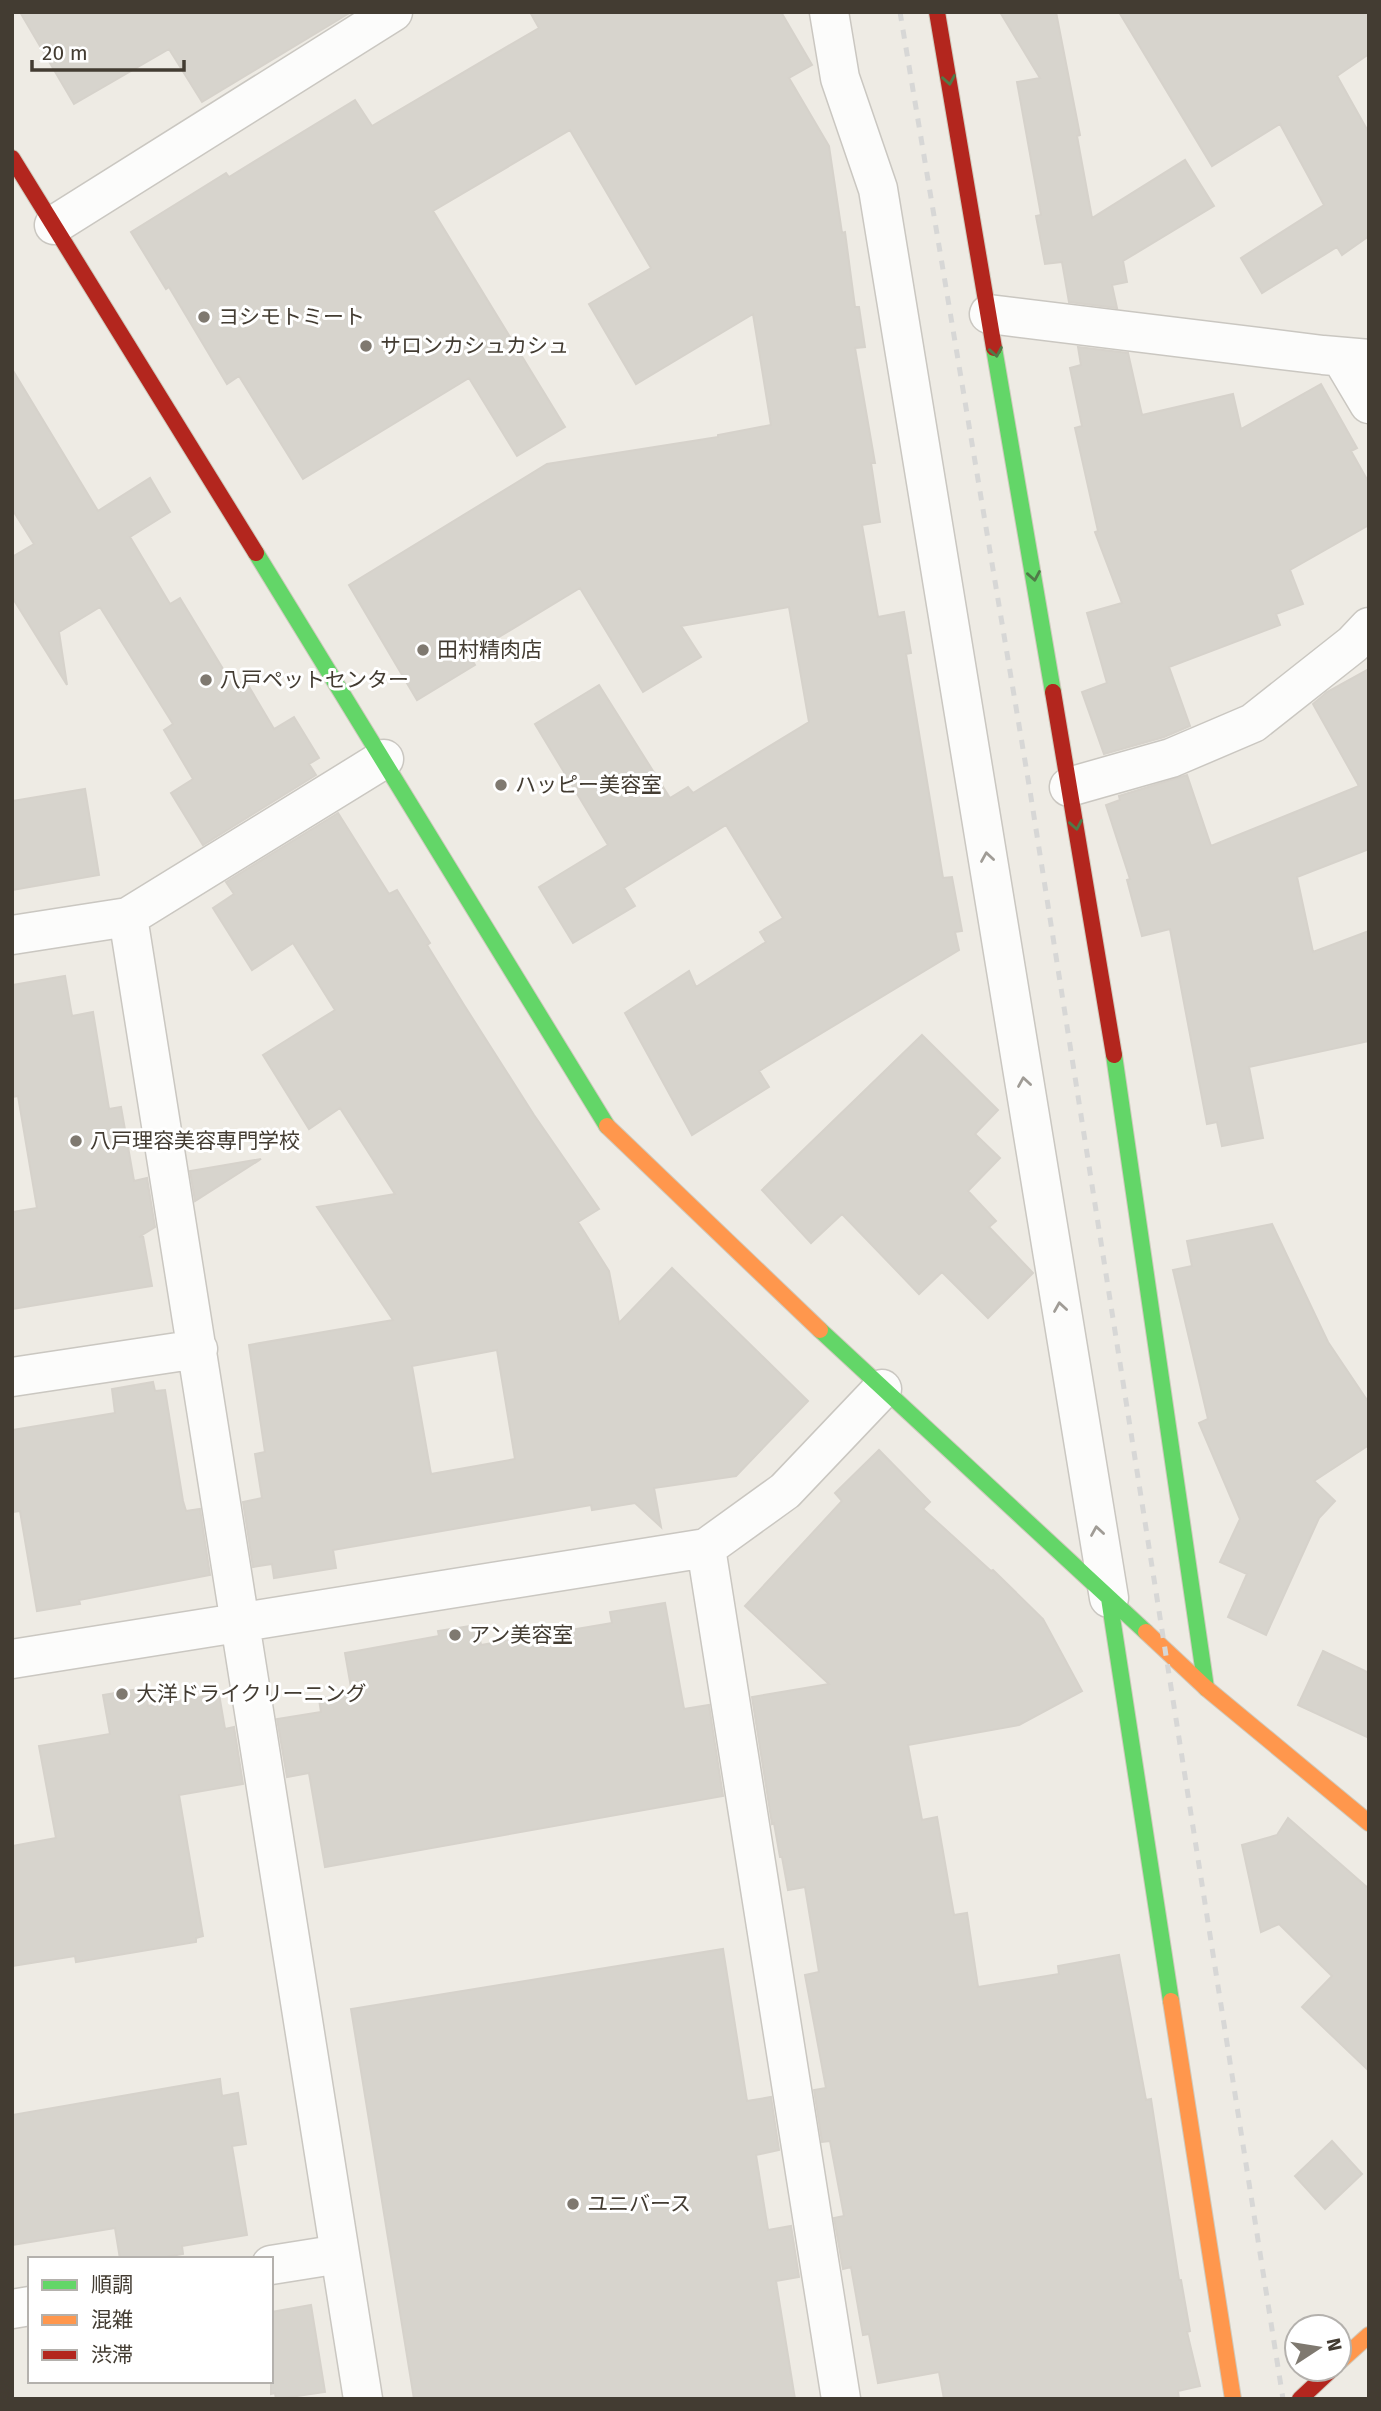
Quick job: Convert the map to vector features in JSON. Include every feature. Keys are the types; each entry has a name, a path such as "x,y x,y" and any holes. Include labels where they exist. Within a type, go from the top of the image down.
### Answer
{"street":[{"path":"54,225 393,12"},
{"path":"829,12 840,78 878,189 1109,1598 1233,2399"},
{"path":"937,12 1110,1026 1206,1688"},
{"path":"12,158 384,759 602,1121 882,1389 1206,1688 1369,1823"},
{"path":"989,314 1355,358 1369,404"},
{"path":"1069,787 1171,758 1253,723 1353,644 1369,627"},
{"path":"12,935 128,917 384,759"},
{"path":"128,917 363,2399"},
{"path":"12,1377 198,1349"},
{"path":"12,1659 706,1548 786,1491 882,1389"},
{"path":"706,1548 841,2399"},
{"path":"273,2265 340,2254"},
{"path":"1353,2349 1369,2335"},
{"path":"1300,2399 1317,2383"}],"building":[{"path":"20,12 351,12 202,102 169,49 74,104"},
{"path":"530,12 781,12 812,65 789,78 829,146 855,307 859,307 865,347 855,348 875,463 871,463 880,522 862,525 878,617 904,612 911,653 906,654 943,878 952,877 962,931 955,932 959,950 759,1071 769,1087 692,1135 625,1013 689,971 696,987 766,942 760,932 783,918 726,825 624,888 635,906 573,943 539,887 608,845 535,724 599,685 670,798 688,787 693,793 809,722 789,607 681,626 701,657 643,692 580,588 469,655 475,665 417,700 349,585 547,464 718,437 771,425 753,314 636,384 589,304 651,268 570,130 433,211 565,427 517,456 469,378 303,479 239,376 227,384 169,287 166,289 131,232 226,173 229,177 355,100 372,126 539,28"},
{"path":"1000,12 1056,12 1080,135 1077,136 1092,218 1185,160 1214,206 1123,261 1127,282 1112,285 1117,308 1069,302 1062,262 1045,264 1036,216 1041,215 1017,82 1040,78"},
{"path":"1119,12 1369,12 1369,54 1337,76 1369,133 1369,236 1342,255 1337,247 1262,293 1241,258 1324,205 1280,124 1212,166"},
{"path":"1078,347 1128,353 1142,415 1233,394 1241,429 1321,384 1357,448 1351,451 1369,483 1369,525 1290,570 1303,604 1276,614 1280,625 1169,667 1190,726 1164,737 1104,754 1082,692 1107,683 1087,613 1122,603 1095,532 1098,531 1075,428 1082,426 1070,368 1081,365"},
{"path":"12,369 98,511 150,478 170,512 130,537 170,604 180,598 234,687 245,680 274,729 294,717 319,758 309,764 316,775 203,845 171,793 193,779 164,730 173,724 100,607 59,632 67,685 12,597 12,557 34,544 12,509"},
{"path":"1369,669 1369,849 1297,877 1313,952 1369,931 1369,1041 1249,1067 1263,1138 1222,1146 1217,1122 1207,1124 1170,929 1142,936 1127,880 1130,879 1106,805 1120,800 1119,796 1187,775 1211,846 1359,786 1313,704 1327,692"},
{"path":"85,789 99,875 12,890 12,801"},
{"path":"338,813 389,894 397,890 464,1005 534,1115 599,1209 578,1222 609,1271 619,1323 672,1268 808,1401 736,1476 654,1488 661,1527 635,1503 592,1510 591,1505 333,1550 336,1568 274,1578 272,1564 253,1567 243,1502 262,1498 255,1454 265,1452 249,1345 393,1320 317,1207 395,1194 340,1108 309,1129 263,1055 335,1010 293,943 252,970 213,908 234,894 226,882","holes":["497,1350 515,1459 431,1474 412,1366"]},
{"name":"八戸理容美容専門学校","path":"65,976 72,1016 93,1012 109,1109 121,1107 134,1181 147,1178 155,1227 139,1237 143,1236 152,1286 12,1309 12,1212 37,1208 18,1096 12,1097 12,985"},
{"path":"922,1035 998,1110 975,1134 1000,1158 968,1191 996,1221 989,1227 1033,1273 988,1318 942,1272 919,1294 842,1214 811,1243 762,1190"},
{"path":"261,1159 195,1201 190,1171"},
{"path":"1272,1224 1328,1342 1369,1403 1369,1445 1314,1481 1335,1501 1319,1518 1266,1635 1228,1617 1247,1574 1220,1562 1240,1519 1199,1423 1208,1419 1173,1270 1192,1266 1187,1241"},
{"path":"153,1382 155,1391 165,1390 183,1501 186,1511 200,1509 210,1575 79,1600 80,1604 37,1611 20,1511 12,1512 12,1430 115,1413 112,1389"},
{"path":"879,1450 930,1502 923,1509 993,1570 1043,1619 1082,1691 1019,1725 908,1745 922,1820 937,1817 954,1915 967,1913 978,1987 1059,1974 1058,1966 1119,1955 1146,2100 1151,2099 1179,2280 1190,2331 1187,2332 1200,2386 1178,2391 1179,2399 944,2399 939,2372 878,2383 869,2334 863,2335 851,2267 843,2269 834,2218 844,2216 830,2141 822,2142 814,2090 826,2088 805,1975 819,1972 805,1887 788,1890 774,1823 772,1824 752,1697 829,1684 745,1606 842,1501 835,1493"},
{"path":"665,1603 684,1709 709,1705 723,1796 325,1867 309,1773 287,1777 277,1719 321,1712 319,1699 352,1693 345,1653 439,1636 438,1631 477,1625 481,1645 612,1623 610,1612"},
{"path":"1323,1651 1369,1673 1369,1738 1298,1705"},
{"path":"145,1688 148,1706 219,1694 225,1729 234,1727 243,1784 179,1795 203,1936 196,1938 196,1942 76,1962 75,1956 12,1966 12,1846 56,1838 39,1746 110,1734 103,1695"},
{"path":"1288,1818 1369,1889 1369,2071 1302,2007 1332,1976 1279,1924 1261,1932 1242,1845 1277,1835"},
{"name":"ユニバース","path":"723,1949 747,2101 771,2097 779,2150 756,2155 768,2230 791,2226 799,2277 776,2281 795,2399 414,2399 351,2009"},
{"path":"220,2079 222,2096 238,2093 246,2144 232,2146 247,2235 182,2246 183,2254 166,2257 120,2257 115,2228 12,2245 12,2115"},
{"path":"1332,2141 1362,2174 1325,2209 1295,2176"},
{"path":"311,2305 325,2392 276,2399 275,2393 271,2394 273,2312"}],"railway":[{"path":"900,12 1030,791 1283,2399"}],"traffic: fast":[{"path":"994,348 1053,692"},
{"path":"256,553 607,1126"},
{"path":"1114,1055 1206,1688"},
{"path":"820,1330 1146,1632"},
{"path":"1109,1598 1171,2001"}],"traffic: slow":[{"path":"607,1126 820,1330"},
{"path":"1146,1632 1206,1688 1369,1823"},
{"path":"1171,2001 1233,2399"},
{"path":"1353,2349 1369,2335"}],"traffic: jam":[{"path":"937,12 994,348"},
{"path":"12,158 256,553"},
{"path":"1053,692 1114,1055"},
{"path":"1300,2399 1317,2383"}],"place":[{"name":"ヨシモトミート","path":"204,317"},
{"name":"サロンカシュカシュ","path":"366,346"},
{"name":"田村精肉店","path":"423,650"},
{"name":"八戸ペットセンター","path":"206,680"},
{"name":"ハッピー美容室","path":"501,785"},
{"name":"八戸理容美容専門学校","path":"76,1141"},
{"name":"アン美容室","path":"455,1635"},
{"name":"大洋ドライクリーニング","path":"122,1694"},
{"name":"ユニバース","path":"573,2204"}]}
